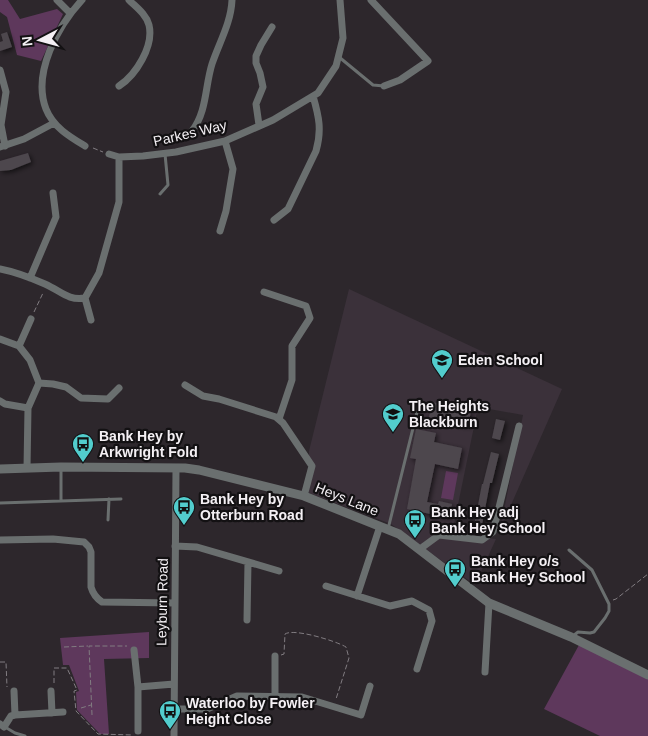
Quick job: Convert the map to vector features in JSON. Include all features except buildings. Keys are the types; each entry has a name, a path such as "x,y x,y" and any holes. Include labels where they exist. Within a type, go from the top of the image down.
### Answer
{"street":[{"path":"57,0 70,13"},
{"path":"82,0 70,13 50,49 41,81 46,109 54,122 66,134 86,146"},
{"path":"119,86 128,80 149,43 148,24 142,13 129,0"},
{"path":"192,131 197,125 202,112 212,66 230,15 232,0"},
{"name":"Parkes Way","path":"109,154 118,157 164,153 225,141 273,120 318,93 336,66 343,38 340,0"},
{"path":"372,0 428,60 400,80 384,86"},
{"path":"259,125 256,104 263,87 256,64 256,56 272,28"},
{"path":"0,70 6,92 1,125 3,146 24,139 54,122"},
{"path":"274,220 288,209 317,146 320,121 313,96"},
{"path":"220,231 226,211 233,169 225,141"},
{"path":"91,320 85,298 99,273 119,202 118,157"},
{"path":"30,278 56,217 53,193"},
{"path":"0,269 47,285 72,299 85,298"},
{"path":"264,292 306,306 310,318 292,346 292,380 279,419"},
{"path":"19,346 31,319"},
{"path":"0,339 19,346 30,360 39,383 28,408 27,468"},
{"path":"39,383 66,387 81,398 96,400 108,399 118,388"},
{"path":"185,385 203,396 279,419 312,466 304,496"},
{"path":"0,401 4,404 28,408"},
{"path":"420,549 439,535 482,540 493,532 519,426"},
{"name":"Heys Lane","path":"0,469 61,467 185,468 304,496 399,534 489,603 571,637 648,675"},
{"name":"Leyburn Road","path":"174,736 176,469"},
{"path":"357,596 384,528"},
{"path":"0,540 53,539 84,542 91,552 91,587 97,599 102,602 175,603"},
{"path":"176,546 198,547 279,571"},
{"path":"247,620 248,562"},
{"path":"326,586 390,606 412,601 428,610 432,621 417,669"},
{"path":"485,672 489,603"},
{"path":"134,650 138,686 138,731"},
{"path":"275,656 275,696"},
{"path":"138,686 174,684"},
{"path":"175,709 207,709 237,696 275,696 302,697 361,715 370,686"},
{"path":"14,691 15,714"},
{"path":"51,691 52,713"},
{"path":"2,726 15,714 63,712"}],"lane":[{"path":"338,57 372,86 384,86"},
{"path":"160,194 168,185 164,153"},
{"path":"384,528 391,524 419,404"},
{"path":"61,467 61,501"},
{"path":"108,520 109,499"},
{"path":"0,503 120,499"},
{"path":"569,550 592,570 609,601 609,611 594,632 578,632 571,637"},
{"path":"2,726 25,736"}],"path":[{"path":"86,146 109,154"},
{"path":"31,319 47,285"},
{"path":"609,601 616,599 648,574"},
{"path":"275,656 284,654 285,634 288,632 311,634 324,640 340,643 346,647 348,658 333,707"},
{"path":"89,646 92,715"},
{"path":"64,647 130,646 134,650"},
{"path":"0,662 6,662 8,688 14,691"},
{"path":"51,691 54,685 54,668 67,668 77,690 74,691 76,711 98,734 133,735 138,731"},
{"path":"80,708 91,705"}],"shaded area":[{"path":"0,0 8,0 20,19 57,9 63,14 41,61 17,55 7,17 0,12"},
{"name":"The Heights Blackburn","path":"349,289 562,389 500,530 523,415 478,407 452,534 496,539 475,585 391,524 309,493 309,451"},
{"path":"446,471 458,473 453,500 441,498"},
{"path":"149,632 149,658 104,659 109,734 100,734 77,710 76,692 79,691 69,665 63,665 60,638"},
{"path":"579,645 648,678 648,736 600,736 544,709"}],"place":[{"name":"Eden School","path":"442,379"},
{"name":"The Heights Blackburn","path":"393,433"},
{"name":"Bank Hey by Arkwright Fold","path":"83,463"},
{"name":"Bank Hey by Otterburn Road","path":"184,526"},
{"name":"Bank Hey adj Bank Hey School","path":"415,539"},
{"name":"Bank Hey o/s Bank Hey School","path":"455,588"},
{"name":"Waterloo by Fowler Height Close","path":"170,730"}]}
